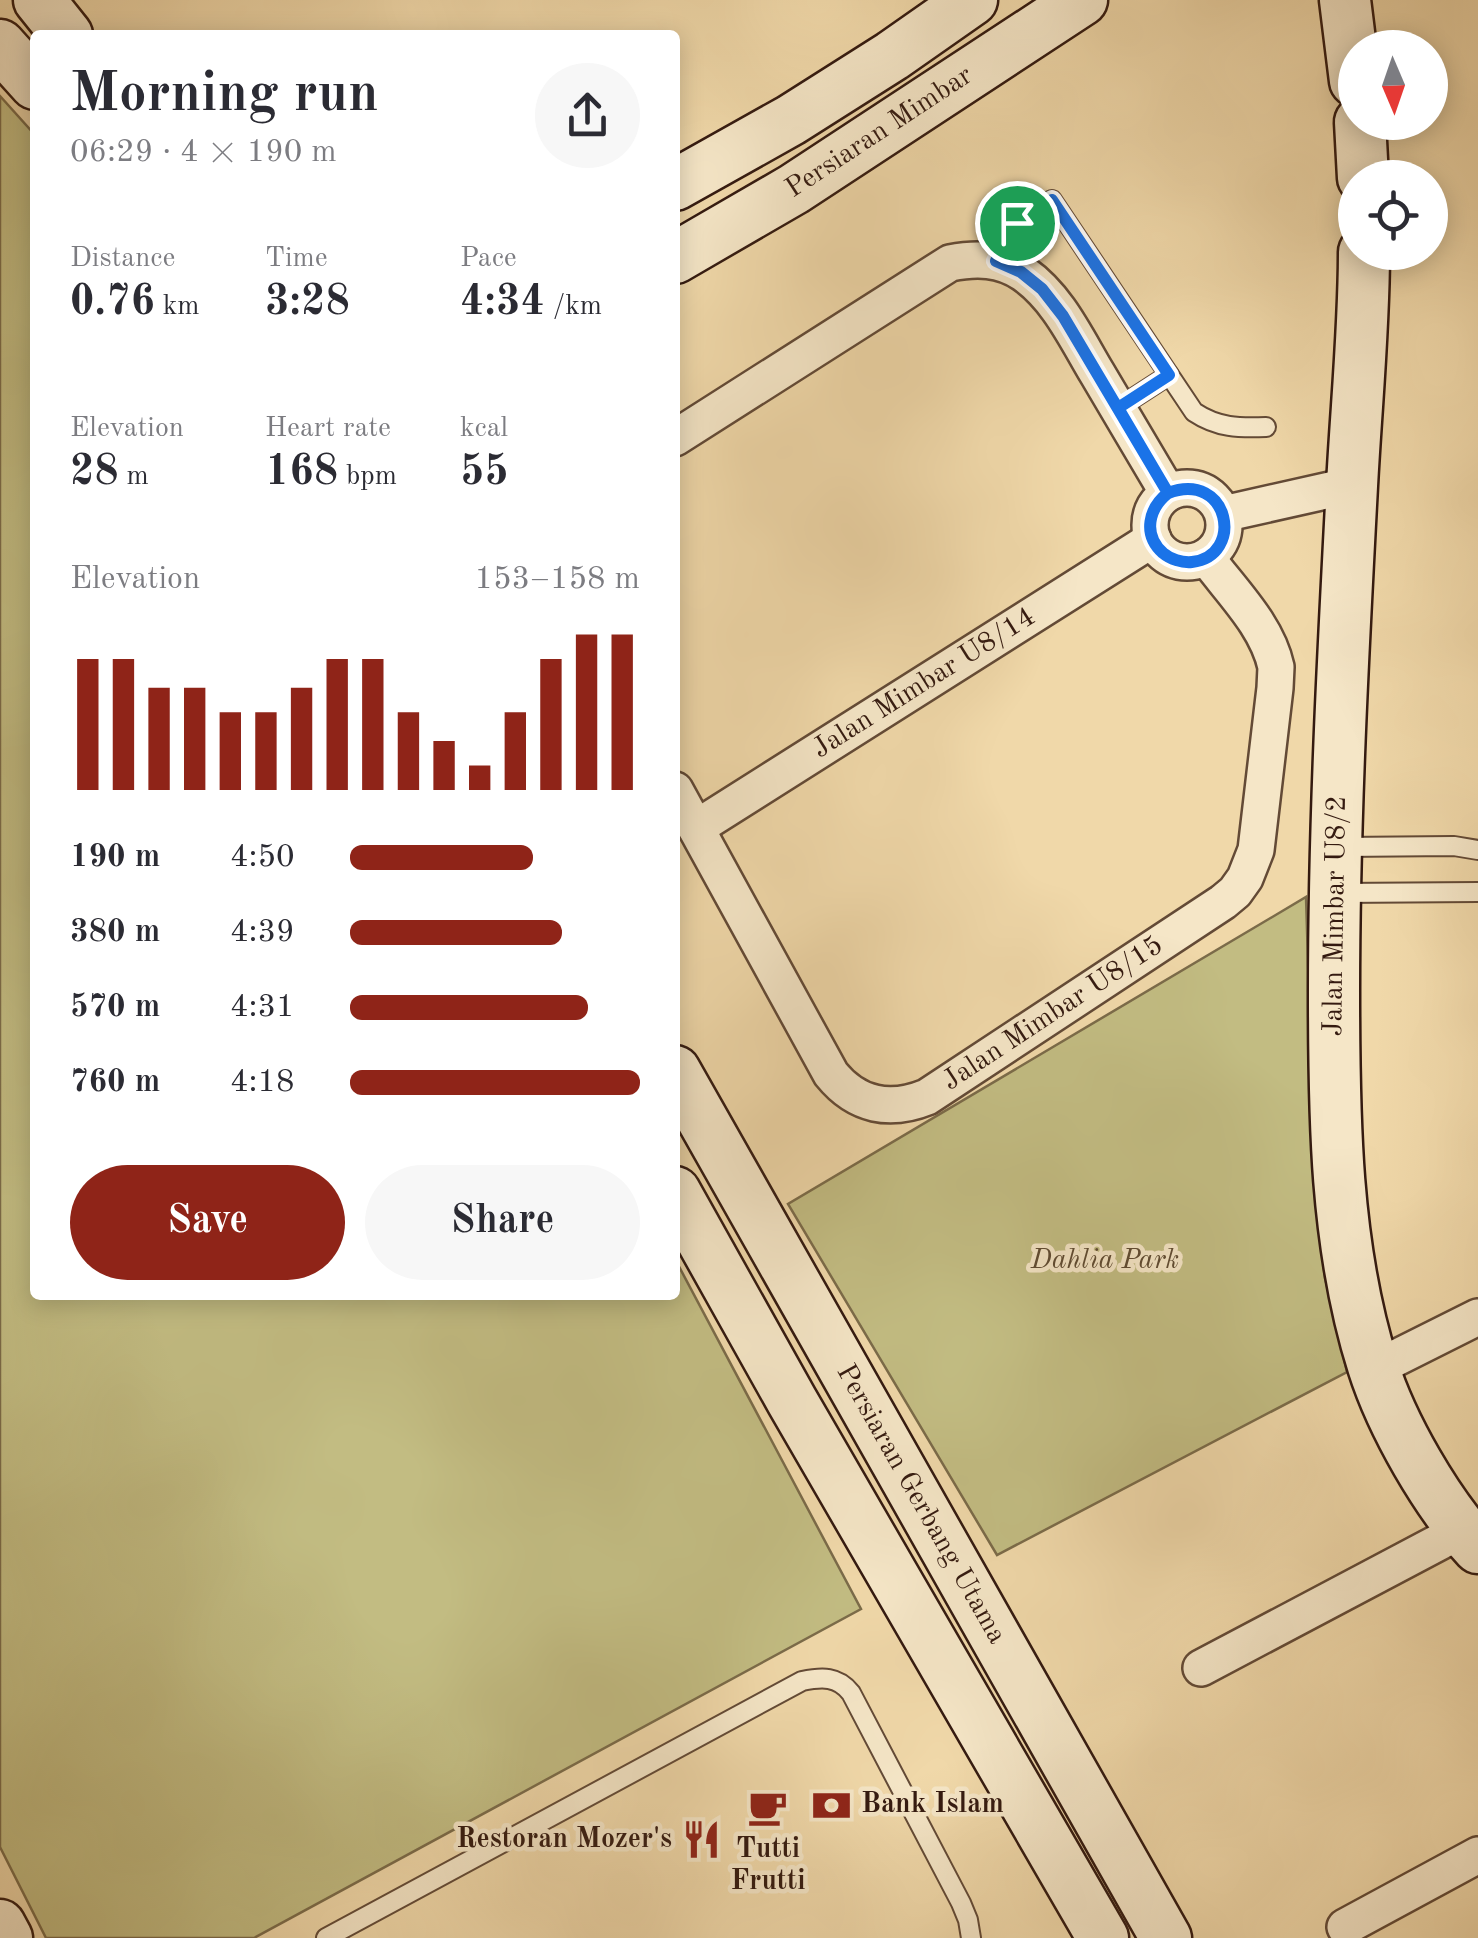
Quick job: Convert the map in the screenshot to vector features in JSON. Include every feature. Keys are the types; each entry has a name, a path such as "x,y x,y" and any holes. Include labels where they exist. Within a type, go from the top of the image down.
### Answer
{"street":[{"path":"39,0 63,30"},
{"name":"Persiaran Mimbar","path":"680,182 791,120 972,0"},
{"name":"Persiaran Mimbar","path":"680,255 794,189 1082,0"},
{"path":"1345,0 1349,30"},
{"path":"0,46 30,79"},
{"path":"680,435 950,263 972,259 996,261 1021,272 1042,289 1063,316 1168,493"},
{"name":"Jalan Mimbar U8/2","path":"1364,270 1335,870 1334,1074 1338,1162 1352,1277 1374,1369 1394,1418 1470,1539"},
{"path":"1223,514 1352,485"},
{"path":"1192,488 1214,498 1223,514 1224,534 1206,557 1182,562 1159,550 1150,529 1153,508 1168,493 1192,488"},
{"name":"Jalan Mimbar U8/14","path":"696,828 1153,539"},
{"name":"Jalan Mimbar U8/15","path":"680,799 840,1086 872,1104 910,1104 927,1097 1223,902 1235,892 1252,864 1260,830 1276,667 1264,634 1206,557"},
{"name":"Persiaran Gerbang Utama","path":"680,1081 1166,1938"},
{"path":"680,1201 1103,1938"},
{"path":"1374,1369 1478,1317"},
{"path":"1201,1668 1470,1539"},
{"path":"1346,1927 1478,1856"},
{"path":"0,1925 7,1938"}],"lane":[{"path":"996,261 1017,223 1052,200 1194,412 1206,420 1236,428 1266,427"},
{"path":"1118,408 1169,375"},
{"path":"1335,870 1454,846 1478,850"},
{"path":"1335,870 1478,892"},
{"path":"326,1938 802,1682 826,1678 844,1684 851,1693 961,1903 971,1938"}],"green space":[{"path":"0,96 30,129 30,1300 680,1300 680,1268 861,1609 254,1938 46,1938 0,1847"},
{"name":"Dahlia Park","path":"1306,897 1315,1189 1325,1278 1347,1372 997,1555 788,1204"}],"place":[{"name":"Bank Islam","path":"831,1805"},
{"name":"Tutti Frutti","path":"768,1807"},
{"name":"Restoran Mozer's","path":"702,1840"}],"route":[{"path":"1017,223 996,261 1021,272 1042,289 1063,316 1168,493 1153,508 1150,518 1159,550 1182,562 1206,557 1224,534 1220,506 1204,491 1180,488 1168,493 1118,408 1169,375 1052,200 1017,223"}]}
